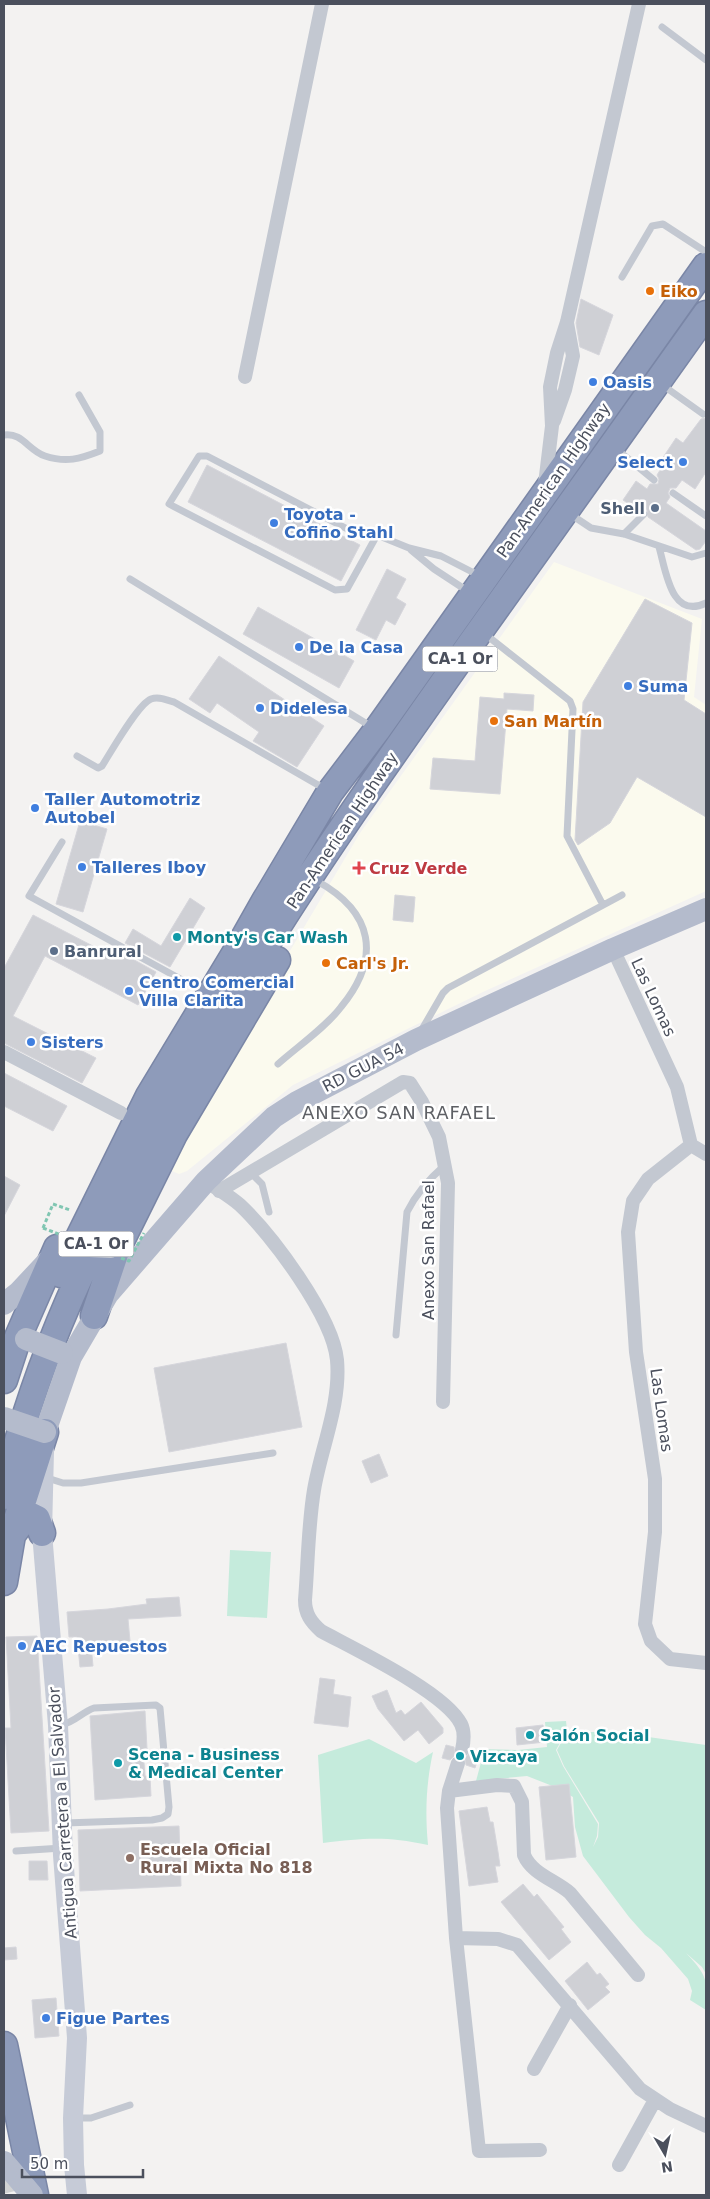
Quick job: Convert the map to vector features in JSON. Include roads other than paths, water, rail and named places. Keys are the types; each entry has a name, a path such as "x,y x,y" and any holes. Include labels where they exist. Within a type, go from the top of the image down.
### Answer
{"highway":[{"name":"Pan-American Highway","path":"4,1431 36,1335 58,1282 108,1175 149,1096 330,792 377,730 706,266"},
{"name":"Pan-American Highway","path":"4,1496 30,1403 75,1285 126,1183 191,1066 285,912 356,808 585,483 705,319"},
{"path":"585,483 572,480 571,469 658,346 662,337 661,328"},
{"path":"377,730 425,710 426,694 533,547 535,538 532,532 522,525"},
{"path":"4,1380 16,1335 56,1245 120,1113 248,901 295,834 330,792"},
{"path":"94,1316 118,1254 174,1134 275,964 356,808"},
{"path":"4,1582 12,1535 45,1432"},
{"path":"12,1535 23,1520 31,1516 37,1519 42,1533"},
{"path":"4,2045 15,2163 18,2173 4,2178"},
{"path":"15,2163 34,2195"}],"main road":[{"name":"RD GUA 54","path":"45,1432 67,1355 150,1236 212,1186 281,1112 342,1077 416,1040 613,949 706,909"},
{"path":"4,1304 19,1292 56,1245"},
{"path":"16,1335 67,1355"},
{"path":"4,1418 45,1432"}],"street":[{"path":"245,377 322,4"},
{"path":"566,511 543,495 552,426 566,390 573,356 567,322 639,4"},
{"name":"Las Lomas","path":"613,949 677,1087 691,1145 648,1179 633,1201 628,1232 636,1352 655,1479 655,1532 645,1624 651,1641 670,1660 706,1663"},
{"path":"4,1052 120,1113"},
{"name":"Anexo San Rafael","path":"250,1171 403,1082 410,1083 422,1102 439,1137 448,1183 443,1402"},
{"path":"691,1145 706,1154"},
{"path":"212,1186 250,1171"},
{"path":"212,1186 238,1204 255,1221 291,1268 332,1335 337,1369 334,1404 312,1504 305,1600 308,1615 312,1624 321,1631 391,1668 444,1705 456,1717 463,1729 460,1756 449,1791 447,1808 456,1938 479,2151 540,2150"},
{"path":"56,1245 118,1254 150,1236"},
{"name":"Antigua Carretera a El Salvador","path":"45,1432 42,1533 58,1725 63,1848 77,2038 73,2118 77,2195"},
{"path":"449,1791 497,1785 514,1786 522,1802 524,1855 526,1861 540,1874 558,1883 570,1893 638,1975"},
{"path":"456,1938 498,1939 517,1945 570,2005 629,2077 656,2100 706,2126"},
{"path":"534,2069 570,2005"},
{"path":"619,2165 656,2100"}],"lane":[{"path":"662,27 706,60"},
{"path":"622,277 652,226 663,224 706,252"},
{"path":"658,382 704,414"},
{"path":"4,435 16,435 44,456 75,460 100,451 100,432 79,396"},
{"path":"613,447 654,480"},
{"path":"376,536 347,589 335,590 169,504 199,456 207,456 355,533 376,536 409,548 440,556 478,586"},
{"path":"673,493 706,516"},
{"path":"566,511 591,528 624,534 692,557 706,553"},
{"path":"624,534 644,514"},
{"path":"660,547 673,593 681,604 697,608 706,604"},
{"path":"409,548 434,569 478,586"},
{"path":"130,579 377,730"},
{"path":"481,630 570,701 573,709 567,836 603,905"},
{"path":"77,756 98,768 102,766 139,709 150,700 161,698 174,702 330,792"},
{"path":"62,842 29,896 195,987"},
{"path":"278,1064 340,1009 357,986 365,964 366,938 361,922 353,907 343,897 317,881"},
{"path":"416,1040 443,993 448,988 622,895"},
{"path":"396,1336 407,1212 413,1199 433,1175 444,1166"},
{"path":"250,1171 262,1184 268,1212"},
{"path":"44,1477 82,1484 272,1454"},
{"path":"58,1725 66,1724 94,1708 156,1705 162,1712 168,1807 168,1814 162,1818 152,1820 62,1824"},
{"path":"16,1851 63,1848"},
{"path":"73,2118 91,2118 130,2105"}],"tunnel":[{"path":"4,2167 11,2195"}],"place":[{"name":"Eiko","path":"650,291"},
{"name":"Oasis","path":"593,382"},
{"name":"Select","path":"683,462"},
{"name":"Shell","path":"655,508"},
{"name":"Toyota - Cofiño Stahl","path":"274,523"},
{"name":"De la Casa","path":"299,647"},
{"name":"Suma","path":"628,686"},
{"name":"Didelesa","path":"260,708"},
{"name":"San Martín","path":"494,721"},
{"name":"Taller Automotriz Autobel","path":"35,808"},
{"name":"Talleres Iboy","path":"82,867"},
{"name":"Cruz Verde","path":"359,868"},
{"name":"Monty's Car Wash","path":"177,937"},
{"name":"Banrural","path":"54,951"},
{"name":"Carl's Jr.","path":"326,963"},
{"name":"Centro Comercial Villa Clarita","path":"129,991"},
{"name":"Sisters","path":"31,1042"},
{"name":"AEC Repuestos","path":"22,1646"},
{"name":"Salón Social","path":"530,1735"},
{"name":"Vizcaya","path":"460,1756"},
{"name":"Scena - Business & Medical Center","path":"118,1763"},
{"name":"Escuela Oficial Rural Mixta No 818","path":"130,1858"},
{"name":"Figue Partes","path":"46,2018"}],"district":[{"name":"ANEXO SAN RAFAEL","path":"399,1113"}]}
